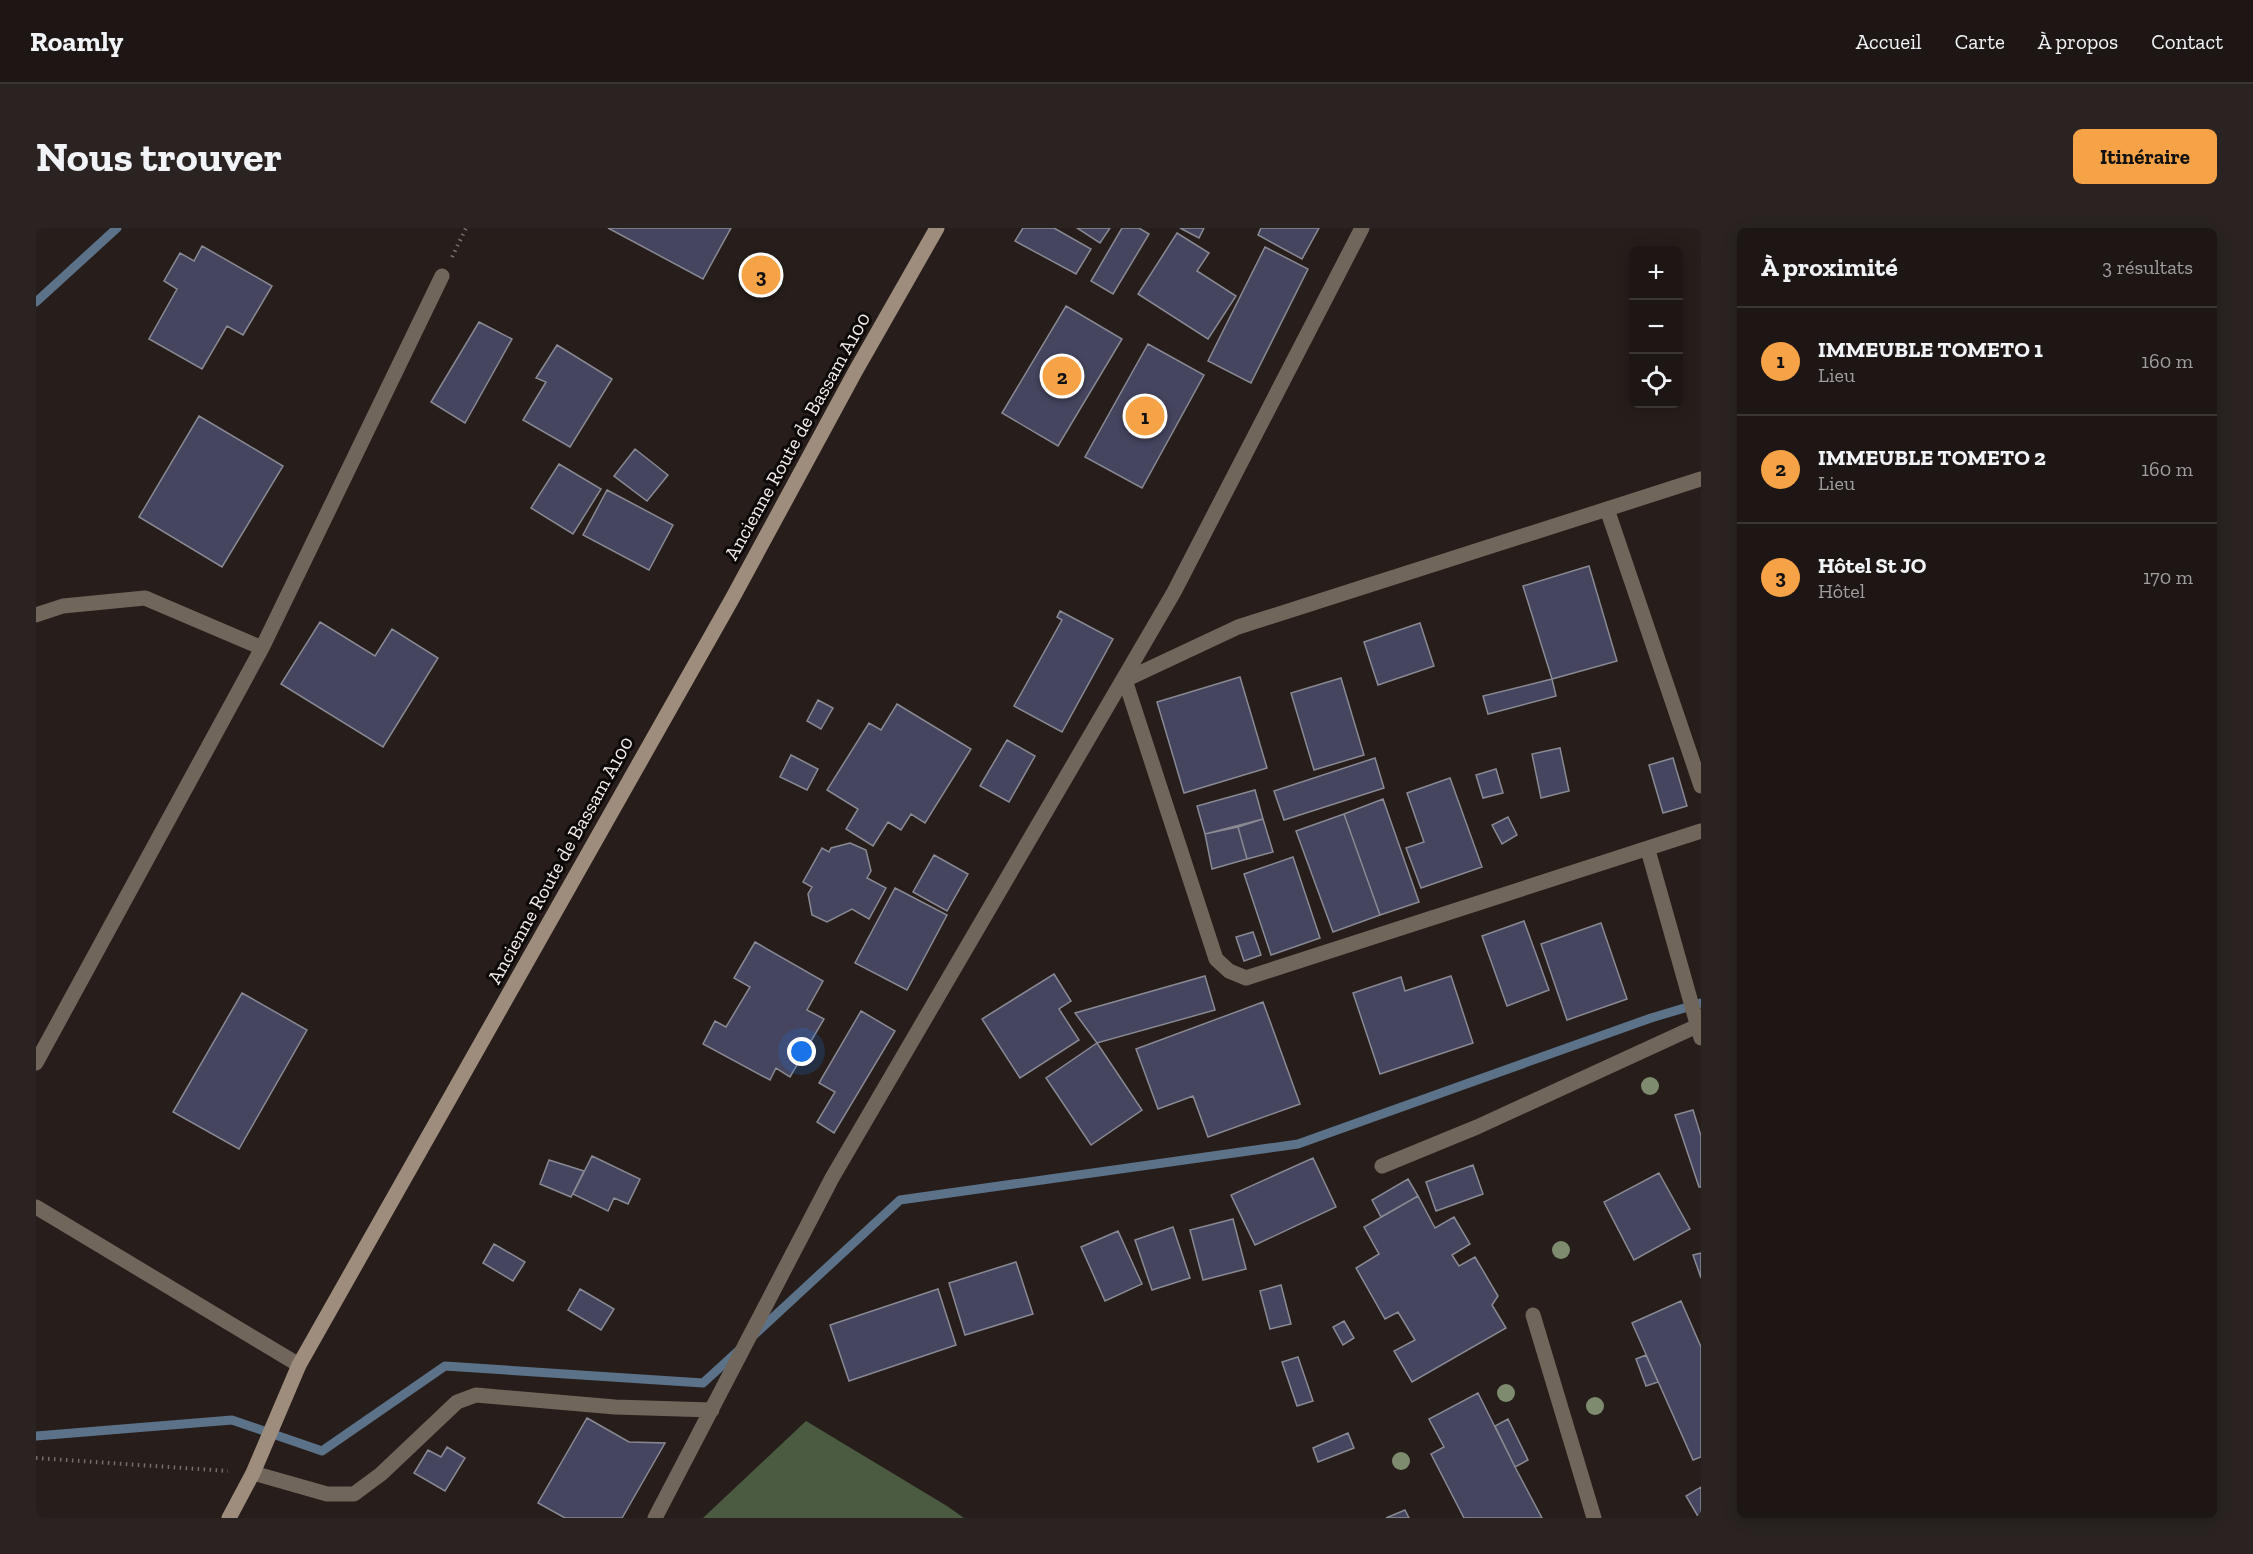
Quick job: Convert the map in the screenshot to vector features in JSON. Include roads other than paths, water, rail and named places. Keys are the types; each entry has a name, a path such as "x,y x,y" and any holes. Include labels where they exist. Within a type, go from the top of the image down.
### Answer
{"main road":[{"name":"Ancienne Route de Bassam A100","path":"229,1518 253,1473 299,1365 732,599 849,382 937,228"}],"street":[{"path":"655,1518 832,1178 1125,680 1174,592 1362,228"},
{"path":"36,1064 262,648 442,276"},
{"path":"1125,680 1238,627 1701,479"},
{"path":"1606,509 1701,786"},
{"path":"36,615 63,606 145,597 262,648"},
{"path":"1125,680 1216,959 1229,971 1246,978 1701,831"},
{"path":"1382,1166 1699,1032 1648,850"},
{"path":"36,1207 299,1365"},
{"path":"1533,1315 1594,1518"},
{"path":"253,1473 327,1494 354,1494 381,1474 457,1402 476,1395 615,1407 712,1410"}],"waterway":[{"path":"36,302 117,228"},
{"path":"754,1335 900,1200 1298,1144 1651,1018 1701,1003"},
{"path":"36,1436 232,1420 322,1451 445,1366 703,1383 738,1351"}],"place":[{"name":"Hôtel St JO","path":"761,275"},
{"name":"IMMEUBLE TOMETO 2","path":"1062,376"},
{"name":"IMMEUBLE TOMETO 1","path":"1145,416"}]}
